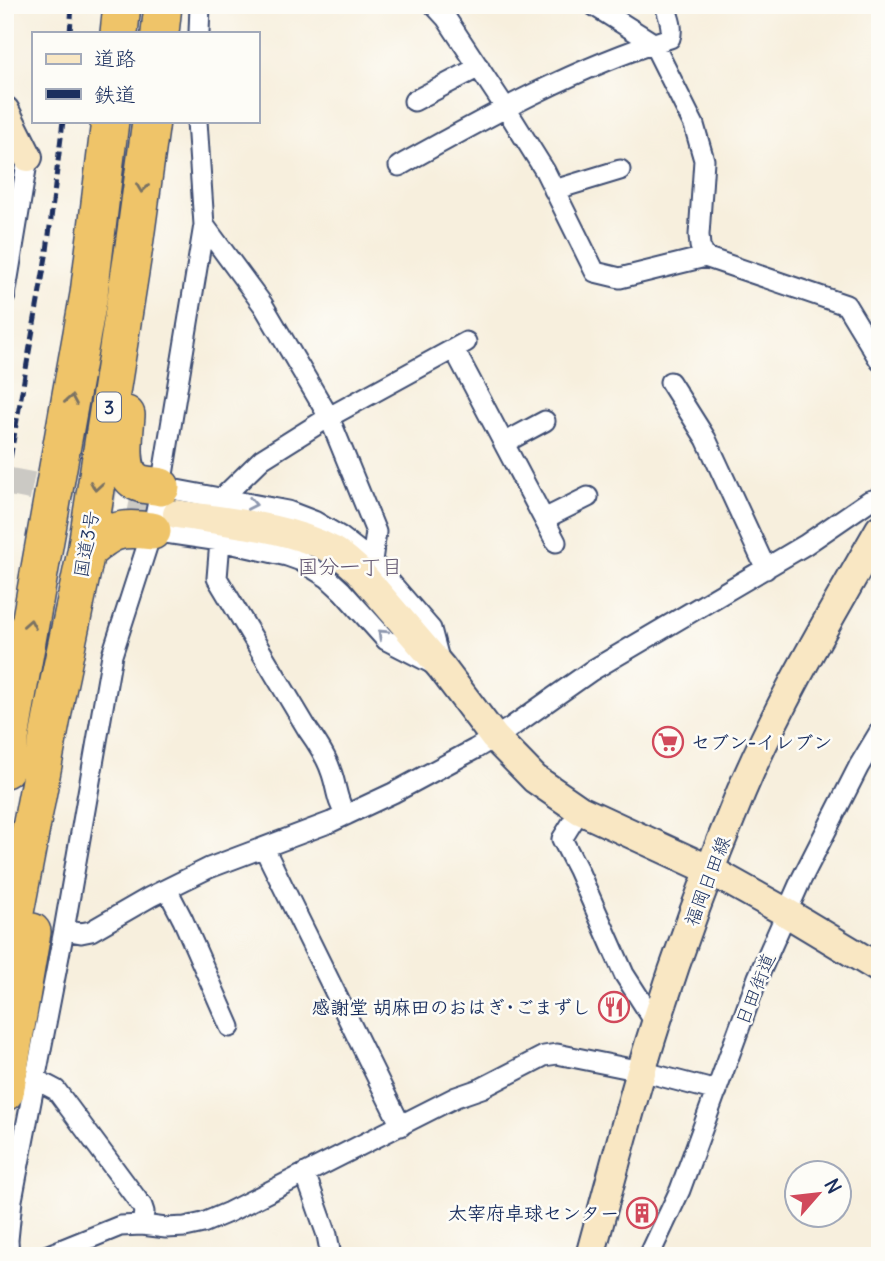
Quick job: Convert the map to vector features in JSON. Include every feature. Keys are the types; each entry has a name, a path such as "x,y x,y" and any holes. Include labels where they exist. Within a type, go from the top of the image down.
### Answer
{"highway":[{"path":"120,32 122,5"},
{"path":"160,32 163,5"},
{"name":"3","path":"5,769 89,294 110,122"},
{"name":"国道3号","path":"5,965 86,552 151,122"},
{"path":"86,552 103,537 113,532 132,529 163,511 139,483 132,479 124,455 133,253"},
{"name":"3","path":"5,737 18,691"},
{"name":"3","path":"20,1086 21,1001 50,814 57,691"}],"street":[{"path":"199,32 200,5"},
{"path":"434,5 479,67 545,171 594,272 620,278 705,257 846,305 880,361"},
{"path":"593,5 653,43 694,125 704,160 699,235 705,257"},
{"path":"399,166 558,81 670,38 672,32 664,5"},
{"path":"414,101 479,67"},
{"path":"5,111 28,157 5,296"},
{"path":"9,1256 20,1086 64,930 112,655 163,511 204,225 197,122"},
{"path":"554,190 620,170"},
{"path":"204,225 264,305 329,416 376,532 372,561"},
{"path":"222,498 262,459 329,416 460,345 504,443 556,541"},
{"path":"670,382 706,439 766,569"},
{"path":"504,443 545,421"},
{"path":"544,519 588,497"},
{"path":"163,511 222,498 288,511 314,521 341,537 372,561 431,629 441,667"},
{"path":"64,930 81,933 91,931 209,869 346,815 475,750 590,671 766,569 869,501 880,498"},
{"path":"163,511 220,541 288,556 312,567 342,591 386,640 441,667"},
{"path":"163,511 302,537 342,556 358,570 441,667 494,737 535,779 580,810 710,870 880,969"},
{"name":"福岡日田線","path":"590,1256 656,1024 741,791 779,708 880,529"},
{"path":"220,541 217,578 325,754 340,806 346,815"},
{"name":"日田街道","path":"649,1256 680,1190 758,977 801,880 859,766 880,731"},
{"path":"580,810 562,839 624,974 656,1024"},
{"path":"264,848 401,1126"},
{"path":"167,889 230,1027"},
{"path":"46,1256 120,1227 142,1225 166,1228 203,1223 544,1056 557,1054 641,1071 717,1091"},
{"path":"20,1086 57,1090 142,1206 142,1225"},
{"path":"305,1173 327,1235 331,1256"}],"tunnel":[{"path":"5,481 177,514"}],"railway":[{"path":"70,32 72,5"},
{"path":"5,487 47,251 63,122"}],"place":[{"name":"セブン-イレブン","path":"668,742"},
{"name":"感謝堂 胡麻田のおはぎ･ごまずし","path":"614,1007"},
{"name":"太宰府卓球センター","path":"642,1213"}],"district":[{"name":"国分一丁目","path":"350,566"}]}
